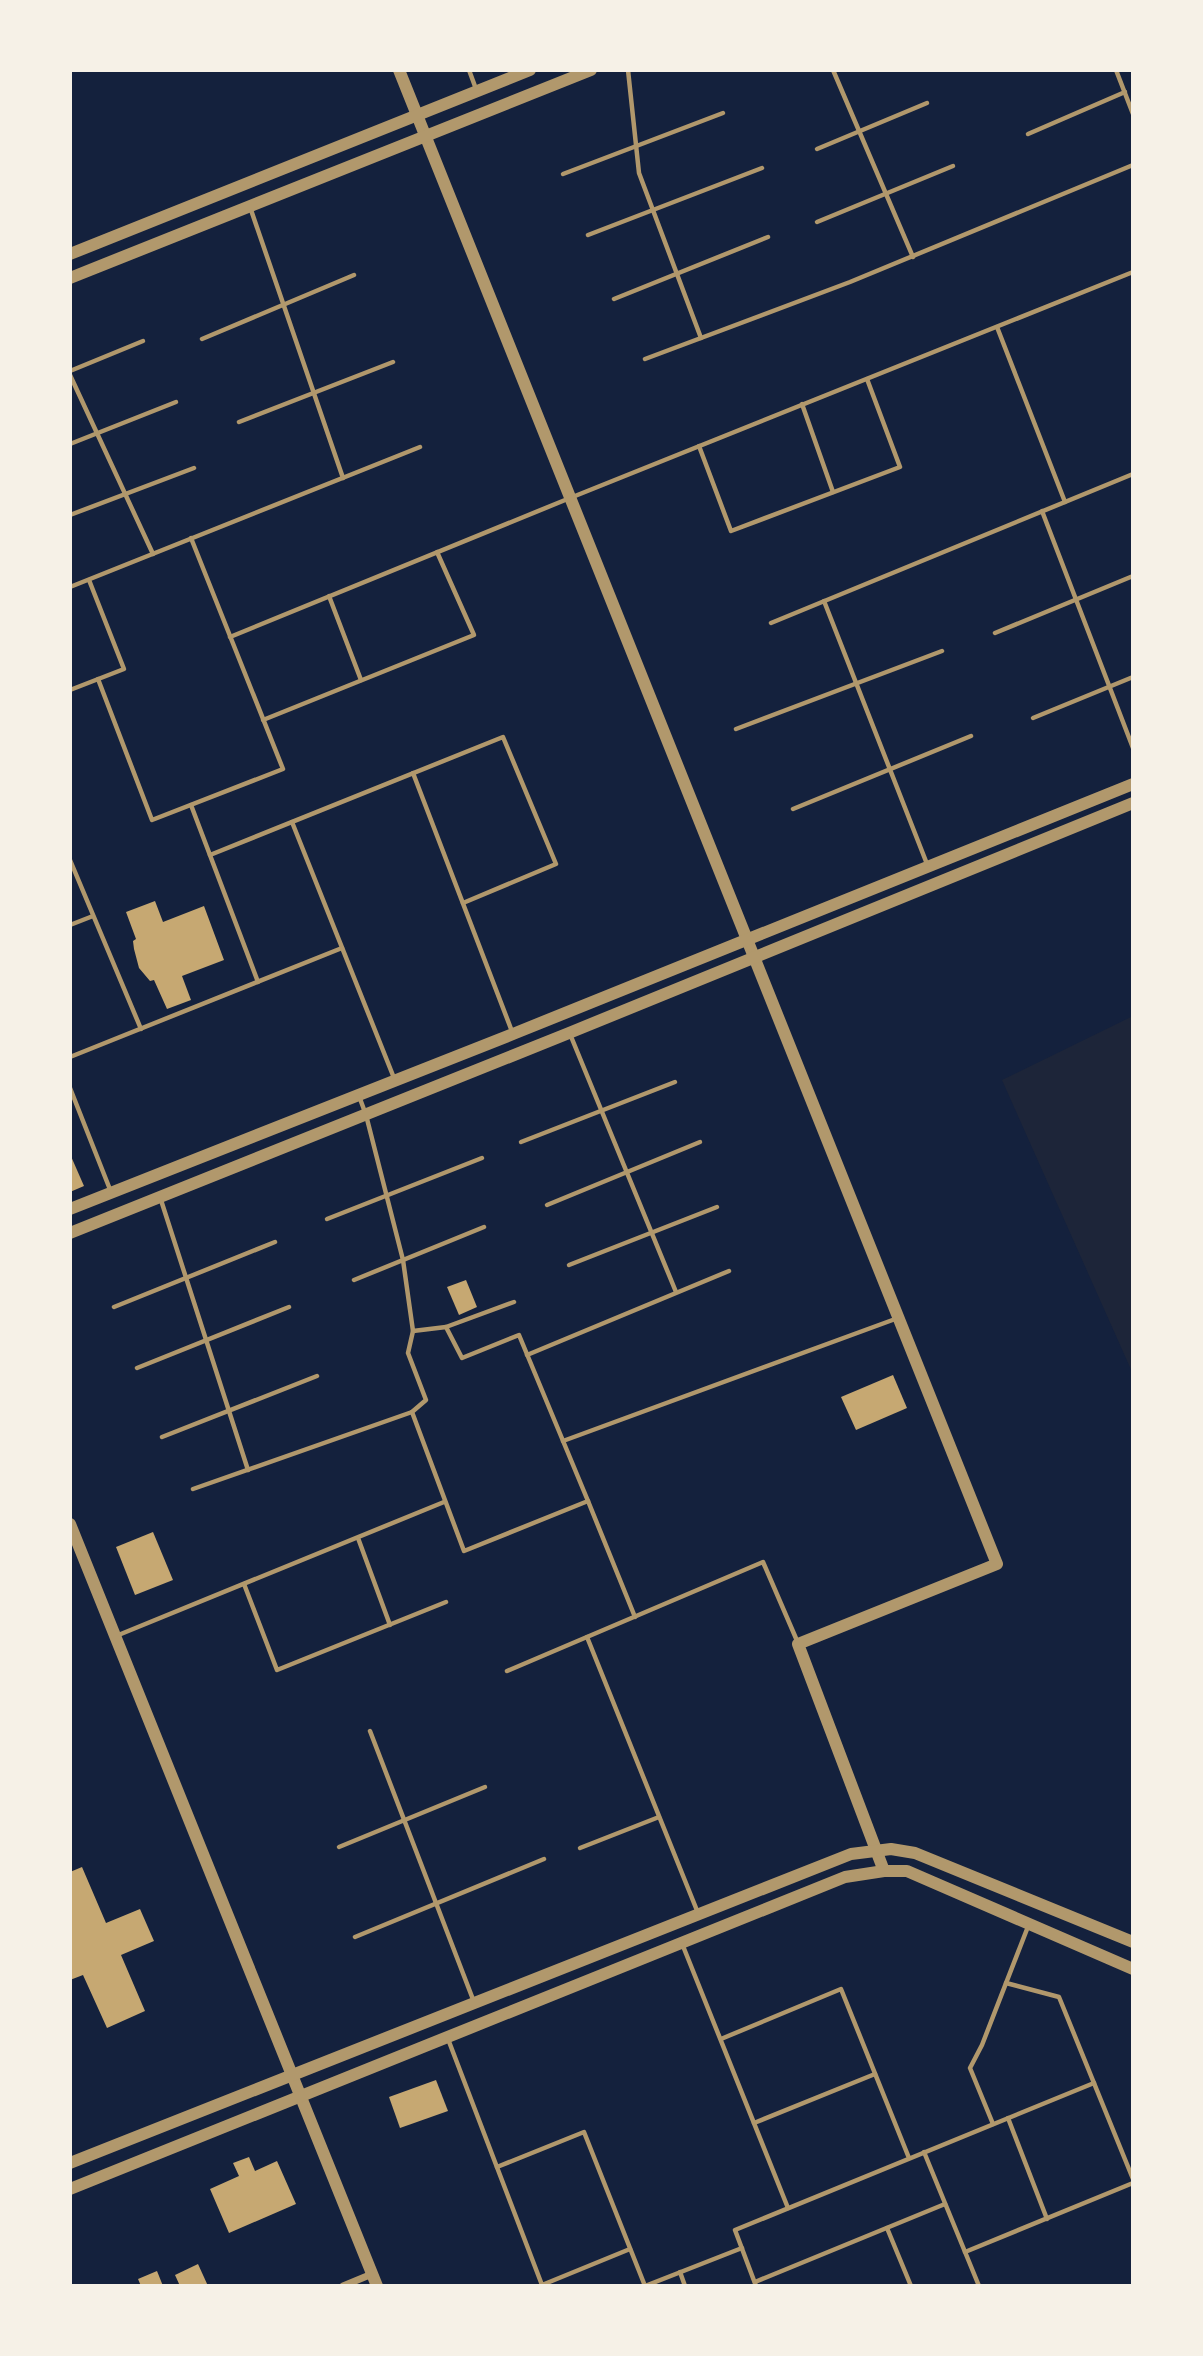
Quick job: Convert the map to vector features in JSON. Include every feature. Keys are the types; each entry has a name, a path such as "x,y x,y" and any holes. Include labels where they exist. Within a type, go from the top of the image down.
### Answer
{"street":[{"path":"399,70 997,1564 798,1644 884,1871"},
{"path":"70,278 591,70"},
{"path":"70,254 526,71"},
{"path":"70,1209 1133,784"},
{"path":"70,1233 1133,803"},
{"path":"70,1524 374,2280 343,2286"},
{"path":"70,2163 851,1854 891,1849 915,1853 1133,1942"},
{"path":"70,2189 845,1877 884,1871 907,1871 1133,1969"}],"lane":[{"path":"469,70 477,91"},
{"path":"628,70 639,173 701,338"},
{"path":"833,70 913,257"},
{"path":"1116,70 1133,114"},
{"path":"1028,134 1125,92"},
{"path":"817,149 927,103"},
{"path":"563,174 723,113"},
{"path":"645,359 913,257 1133,165"},
{"path":"817,222 953,166"},
{"path":"588,235 762,168"},
{"path":"249,206 344,478"},
{"path":"614,299 768,237"},
{"path":"230,637 1133,272"},
{"path":"202,339 354,275"},
{"path":"996,327 1065,502"},
{"path":"143,341 70,373 153,554"},
{"path":"239,422 393,362"},
{"path":"699,446 731,531 901,467 867,379"},
{"path":"70,444 176,401"},
{"path":"802,404 833,492"},
{"path":"70,587 420,447"},
{"path":"70,515 194,468"},
{"path":"771,623 1133,474"},
{"path":"1042,512 1133,748"},
{"path":"98,679 152,820 283,769 191,538"},
{"path":"263,720 474,635 437,552"},
{"path":"995,633 1133,576"},
{"path":"70,690 124,669 89,580"},
{"path":"329,596 361,680"},
{"path":"824,601 928,867"},
{"path":"736,729 942,651"},
{"path":"1033,718 1133,677"},
{"path":"793,809 971,736"},
{"path":"210,855 503,737 556,864 463,903"},
{"path":"414,773 513,1034"},
{"path":"191,805 258,982"},
{"path":"292,822 395,1081"},
{"path":"70,860 141,1029"},
{"path":"70,925 93,916"},
{"path":"70,1057 342,948"},
{"path":"569,1033 676,1292"},
{"path":"521,1142 675,1082"},
{"path":"70,1088 111,1192"},
{"path":"193,1489 412,1412 426,1400 408,1353 413,1331 403,1260 366,1115 358,1095"},
{"path":"547,1205 700,1142"},
{"path":"327,1219 482,1158"},
{"path":"159,1197 248,1469"},
{"path":"569,1265 716,1208"},
{"path":"354,1280 484,1227"},
{"path":"114,1307 275,1242"},
{"path":"527,1355 729,1271"},
{"path":"413,1331 446,1327 514,1302"},
{"path":"137,1368 289,1307"},
{"path":"563,1441 899,1318"},
{"path":"446,1327 462,1358 519,1335 635,1617"},
{"path":"162,1437 317,1376"},
{"path":"412,1412 464,1551 588,1501"},
{"path":"116,1636 444,1502"},
{"path":"358,1538 390,1625"},
{"path":"507,1671 763,1562 798,1644"},
{"path":"244,1584 278,1670 446,1602"},
{"path":"587,1637 698,1914"},
{"path":"370,1731 474,2003"},
{"path":"340,1847 485,1787"},
{"path":"580,1849 659,1817"},
{"path":"355,1937 544,1859"},
{"path":"993,2124 970,2068 982,2045 1029,1924"},
{"path":"682,1943 788,2208"},
{"path":"965,2252 1133,2181 1059,1997 1006,1983"},
{"path":"721,2039 841,1989 909,2158"},
{"path":"447,2037 542,2285 630,2249"},
{"path":"754,2123 875,2074"},
{"path":"946,2204 756,2284 735,2230 1094,2083"},
{"path":"1007,2118 1047,2219"},
{"path":"497,2167 584,2132 645,2286 742,2248"},
{"path":"924,2152 979,2286"},
{"path":"887,2228 911,2286"},
{"path":"680,2272 685,2286"}],"shaded area":[{"path":"1133,1016 1133,1374 1002,1080"}],"building":[{"path":"155,901 163,922 204,906 224,960 182,976 191,1000 167,1009 154,980 150,981 139,968 133,941 136,939 126,912"},
{"path":"70,1154 84,1186 70,1192"},
{"path":"466,1280 477,1307 459,1315 447,1287"},
{"path":"893,1375 907,1408 856,1430 841,1397"},
{"path":"153,1532 173,1580 135,1595 116,1547"},
{"path":"82,1867 106,1923 140,1909 154,1941 121,1955 145,2011 107,2028 83,1975 70,1980 70,1872"},
{"path":"436,2080 448,2111 400,2128 389,2097"},
{"path":"249,2157 255,2171 277,2161 296,2204 229,2233 210,2189 239,2176 233,2163"},
{"path":"198,2264 208,2286 180,2286 175,2275"},
{"path":"157,2271 163,2286 141,2286 138,2279"}]}
